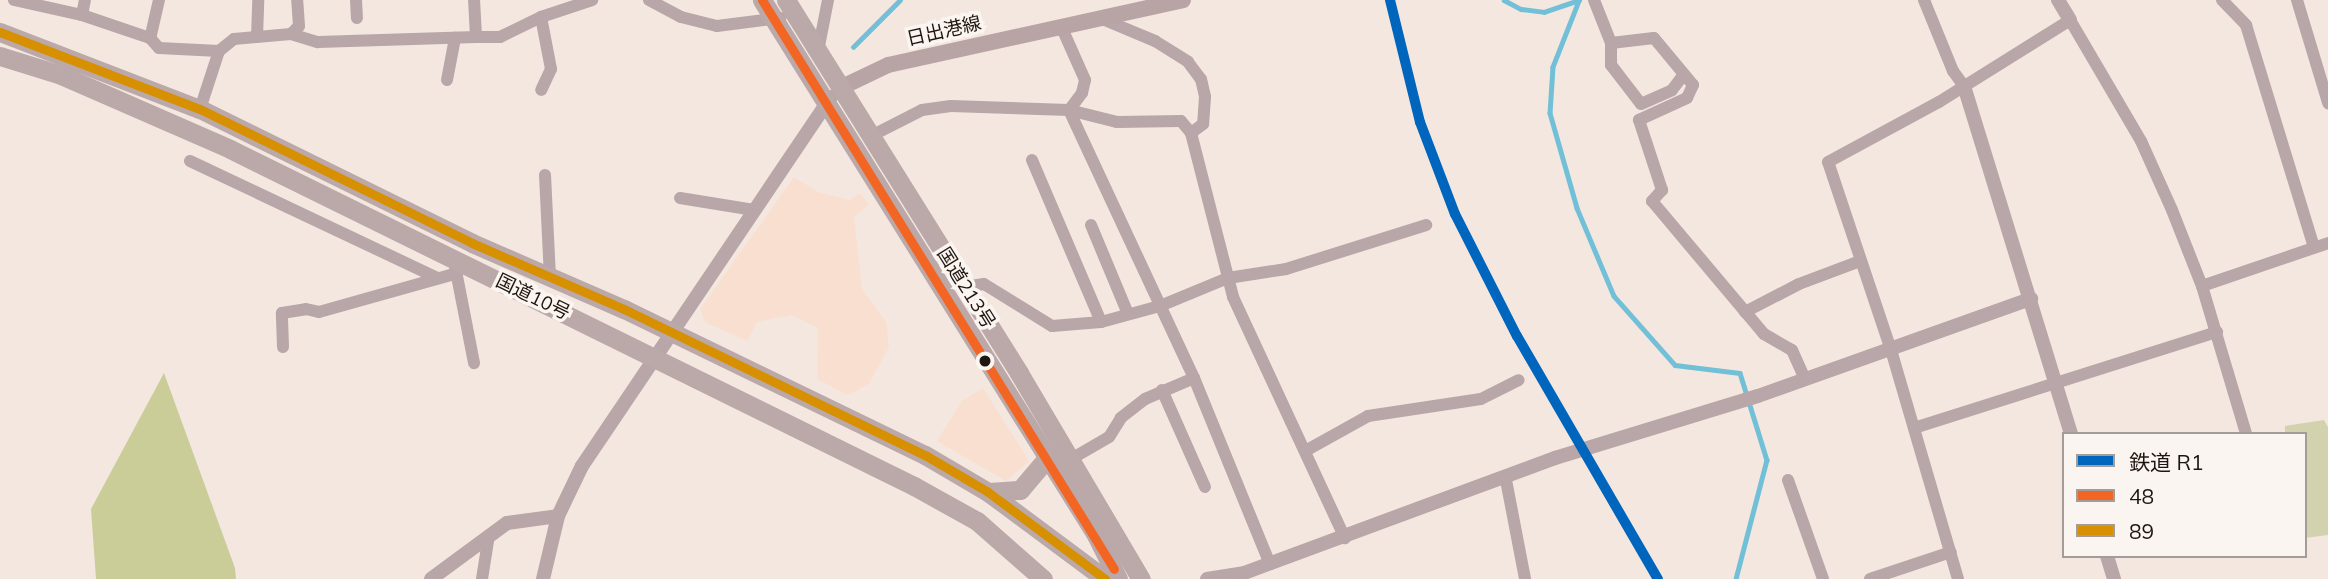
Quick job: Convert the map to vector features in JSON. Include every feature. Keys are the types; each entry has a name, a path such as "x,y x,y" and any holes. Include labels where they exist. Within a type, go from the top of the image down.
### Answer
{"highway":[{"name":"国道213号","path":"762,0 1048,457 1118,579"},
{"name":"国道213号","path":"789,6 1071,458 1141,579"},
{"name":"国道10号","path":"0,32 200,109 925,455 988,492 1105,579"},
{"name":"国道10号","path":"0,56 138,108 455,267 656,358 966,515 1043,579"},
{"path":"988,492 1020,490 1048,457"}],"main road":[{"name":"日出港線","path":"841,88 888,65 1183,0"}],"street":[{"path":"16,0 82,15 150,37 159,48 219,51"},
{"path":"82,15 85,0"},
{"path":"150,37 159,0"},
{"path":"257,37 258,0"},
{"path":"291,34 299,26 297,0 308,0"},
{"path":"356,0 357,18"},
{"path":"474,0 476,37"},
{"path":"200,109 219,51 234,39 291,34 318,42 500,37 541,17 592,0"},
{"path":"649,0 681,17 717,26 775,21 789,6"},
{"path":"818,51 828,0"},
{"path":"1594,0 1611,43 1611,65 1640,104 1672,90 1681,78"},
{"path":"1924,0 1953,71 1964,86 2070,432"},
{"path":"2058,0 2141,141 2202,286 2245,432"},
{"path":"2222,0 2246,25 2314,247"},
{"path":"2297,0 2328,103"},
{"path":"541,17 551,69 541,90"},
{"path":"1100,18 1155,41 1188,62 1201,79 1205,97 1203,124 1191,133"},
{"path":"1958,579 1891,350 1828,162 1964,86 2070,20"},
{"path":"1061,26 1085,80 1082,93 1069,110"},
{"path":"447,80 455,38"},
{"path":"1611,43 1654,38 1693,85 1687,98 1639,120 1662,190 1652,201 1764,334 1792,350 1805,379"},
{"path":"543,579 558,516 582,466 826,102 841,88"},
{"path":"871,136 922,110 951,106 1069,110 1117,122 1181,121 1191,133 1228,278 1345,538"},
{"path":"1069,110 1194,378 1228,471 1270,564"},
{"path":"1031,160 1101,322"},
{"path":"190,162 438,278"},
{"path":"545,175 550,277"},
{"path":"680,198 754,210"},
{"path":"1091,225 1128,314"},
{"path":"965,287 984,284 1052,326 1101,322 1160,306 1228,278 1286,269 1426,225"},
{"path":"2202,286 2328,243"},
{"path":"1745,312 1799,284 1860,261"},
{"path":"283,347 282,313 306,309 319,312 438,278 455,267 474,363"},
{"path":"1207,579 1270,564 1506,480 1573,453 1805,379 2031,299"},
{"path":"1914,428 2057,385 2217,332"},
{"path":"1071,458 1109,437 1121,418 1162,390 1194,378"},
{"path":"1307,450 1368,416 1481,399 1519,380"},
{"path":"1162,390 1205,488"},
{"path":"1506,480 1525,579"},
{"path":"1788,480 1823,579"},
{"path":"431,579 488,541 507,523 558,516"},
{"path":"482,579 488,541"},
{"path":"1870,579 1951,552"},
{"path":"2108,558 2114,579"}],"shaded area":[{"path":"794,177 818,192 850,200 860,193 869,205 854,216 862,289 886,322 889,347 869,384 848,395 817,379 818,328 791,315 757,322 747,341 705,322 700,309"},
{"path":"983,388 1029,461 1006,481 937,441 962,401"}],"green space":[{"path":"164,373 235,568 236,579 96,579 91,509"},
{"path":"2324,420 2328,427 2328,535 2307,538 2307,432 2285,432 2285,426"}],"waterway":[{"path":"853,47 900,0"},
{"path":"1504,0 1521,9 1544,12 1579,0"},
{"path":"1579,1 1553,67 1550,113 1577,208 1614,296 1675,365 1740,373 1767,460 1736,579"}],"rail line":[{"name":"R1","path":"1390,0 1420,122 1455,214 1517,336 1658,579"}],"transit line":[{"name":"48","path":"762,0 1114,569"},
{"name":"89","path":"0,32 200,109 472,243 624,309 925,455 988,492 1105,579"}]}
